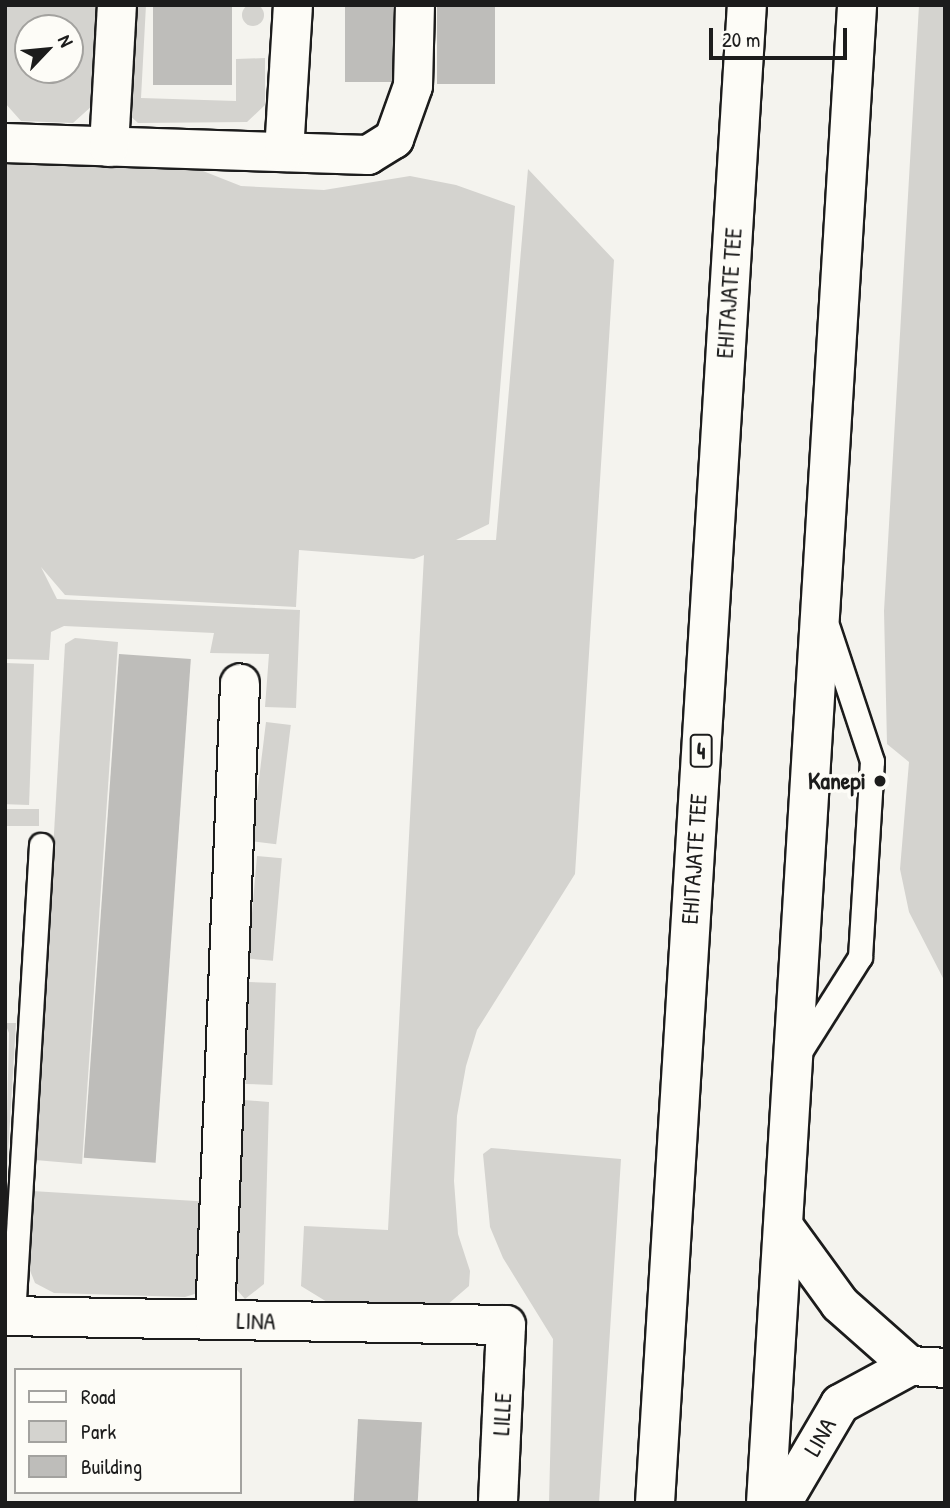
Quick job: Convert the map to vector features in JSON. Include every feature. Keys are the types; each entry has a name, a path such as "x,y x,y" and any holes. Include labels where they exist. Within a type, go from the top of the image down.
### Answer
{"main road":[{"path":"109,146 117,5"},
{"path":"284,152 293,5"},
{"path":"5,143 368,155 394,139 413,86 415,5"},
{"name":"EHITAJATE TEE","path":"654,1501 747,5"},
{"path":"766,1503 857,5"},
{"path":"215,1320 240,683"},
{"name":"LINA","path":"784,1227 840,1304 927,1367"},
{"name":"LINA","path":"9,1316 506,1325"},
{"name":"LILLE","path":"498,1503 506,1325"},
{"name":"LINA","path":"782,1503 840,1404 927,1367"}],"lane":[{"path":"794,1060 860,957 872,761 821,608"},
{"path":"9,1316 41,845"}],"green space":[{"path":"253,4 261,7 264,15 261,23 253,26 245,23 242,15 245,7"},
{"path":"5,5 100,5 93,105 73,123 21,121 5,103"},
{"path":"130,5 146,5 141,98 236,101 236,59 265,58 265,105 247,122 138,123 125,111"},
{"path":"919,5 945,5 945,982 909,912 900,869 909,762 887,744 884,611"},
{"path":"5,152 175,160 241,186 324,190 410,176 456,185 515,206 489,524 456,540 496,540 528,169 614,260 575,874 477,1030 466,1066 457,1116 454,1181 458,1234 470,1271 469,1286 447,1305 332,1305 301,1286 304,1226 388,1230 424,555 414,559 299,550 296,607 65,595 41,567 57,599 300,610 296,708 265,707 269,654 210,653 214,633 64,626 51,632 49,660 5,659"},
{"path":"75,638 118,642 82,1164 35,1160 65,644"},
{"path":"5,663 34,664 29,805 5,804"},
{"path":"266,722 291,725 276,844 251,841"},
{"path":"5,809 39,809 39,826 5,826"},
{"path":"257,856 282,858 273,961 248,959"},
{"path":"249,982 276,983 272,1085 245,1084"},
{"path":"5,1023 16,1023 5,1203 9,1033"},
{"path":"244,1100 269,1102 264,1284 245,1299 229,1281"},
{"path":"491,1148 621,1159 599,1503 549,1503 553,1339 503,1258 490,1227 483,1154"},
{"path":"32,1191 212,1202 201,1292 185,1297 54,1293 35,1283 27,1263"}],"building":[{"path":"153,5 232,5 232,85 153,85"},
{"path":"345,5 393,5 393,82 345,82"},
{"path":"437,5 495,5 495,84 437,84"},
{"path":"119,654 191,659 156,1163 84,1158"},
{"path":"358,1419 422,1422 418,1503 354,1503"}],"place":[{"name":"Kanepi","path":"880,781"}]}
